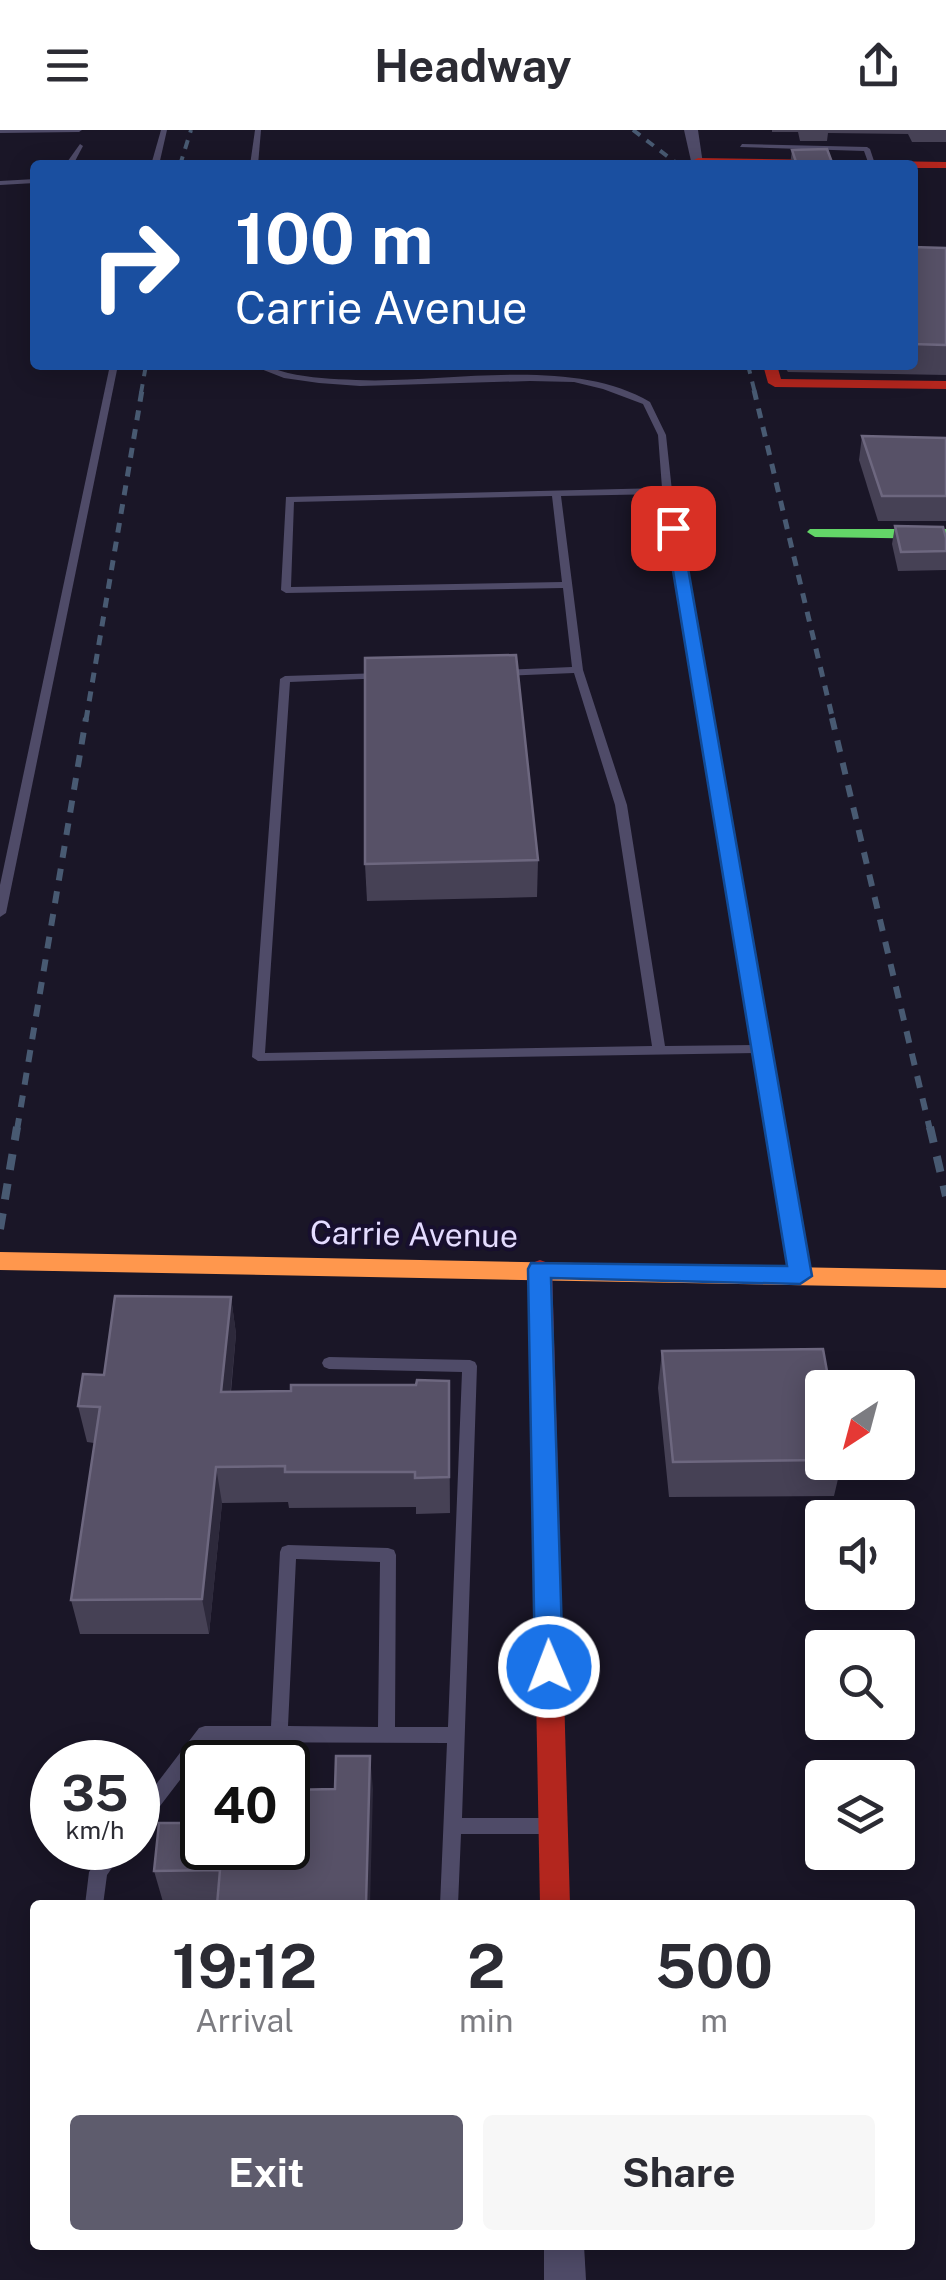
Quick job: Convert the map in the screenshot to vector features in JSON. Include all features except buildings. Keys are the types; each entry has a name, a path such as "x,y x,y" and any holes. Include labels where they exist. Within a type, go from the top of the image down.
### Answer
{"street":[{"path":"691,130 698,160"},
{"path":"726,160 770,155 827,160"},
{"path":"918,165 946,165"},
{"path":"772,374 946,386"},
{"path":"815,532 946,534"},
{"name":"Carrie Avenue","path":"0,1261 946,1279"},
{"path":"540,1269 555,1900"},
{"path":"564,2250 564,2280"}],"lane":[{"path":"0,131 79,130"},
{"path":"156,160 164,130"},
{"path":"255,160 258,130"},
{"path":"71,160 80,146"},
{"path":"742,146 770,155"},
{"path":"0,183 30,181"},
{"path":"0,913 113,370"},
{"path":"265,370 282,378 362,381 567,378 646,402 662,435 667,491 800,1276"},
{"path":"567,586 286,590 289,499 667,491"},
{"path":"556,493 578,670 621,805 659,1051"},
{"path":"480,673 578,670"},
{"path":"402,676 285,679 258,1057 760,1049"},
{"path":"329,1363 470,1366 449,1900"},
{"path":"279,1732 288,1552 388,1555 386,1734"},
{"path":"160,1793 205,1734 454,1735"},
{"path":"453,1826 553,1826"},
{"path":"95,1900 100,1870"}],"railway":[{"path":"182,160 191,130"},
{"path":"633,130 672,160"},
{"path":"141,393 145,370"},
{"path":"749,370 755,393"},
{"path":"86,720 142,390"},
{"path":"754,390 833,720"},
{"path":"17,1130 86,718"},
{"path":"832,718 930,1130"},
{"path":"0,1229 17,1127"},
{"path":"930,1127 946,1196"}],"traffic: fast":[{"path":"815,532 946,534"}],"traffic: slow":[{"path":"0,1261 946,1279"}],"traffic: jam":[{"path":"918,165 946,165"},
{"path":"771,370 775,383 946,385"},
{"path":"540,1269 555,1900"}],"route":[{"path":"549,1667 540,1269 800,1276 673,528"}]}
